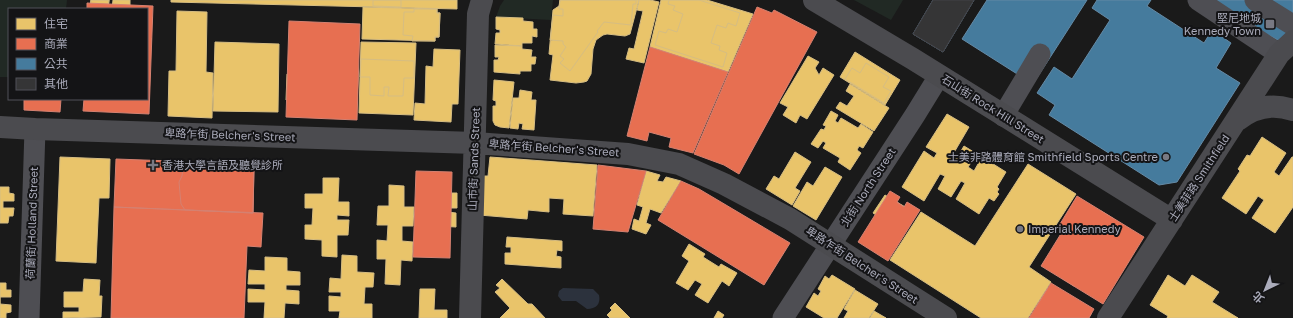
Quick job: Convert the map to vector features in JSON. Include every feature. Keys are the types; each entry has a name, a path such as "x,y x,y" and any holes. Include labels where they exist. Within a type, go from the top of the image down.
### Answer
{"main road":[{"name":"山市街 Sands Street","path":"470,318 478,14 482,0"},
{"name":"石山街 Rock Hill Street","path":"814,0 1172,220"},
{"name":"士美菲路 Smithfield","path":"1108,318 1286,47"},
{"path":"1237,121 1247,113 1265,107 1293,110"},
{"name":"卑路乍街 Belcher's Street","path":"0,127 474,143 628,154 679,164 724,184 790,219 946,318"}],"street":[{"path":"1198,0 1286,47"},
{"path":"1255,0 1293,24"},
{"path":"1003,116 1040,54"},
{"name":"北街 North Street","path":"783,318 916,115 939,76"},
{"name":"荷蘭街 Holland Street","path":"29,318 35,129"}],"shaded area":[{"path":"0,0 67,0 66,8 8,8 8,77 0,77"},
{"path":"504,0 553,0 551,20 496,17"},
{"path":"854,0 903,0 891,20"},
{"path":"563,288 593,289 599,295 599,301 595,307 587,309 576,301 562,301 558,296 559,291"}],"building: 住宅":[{"path":"91,0 109,0 108,8 90,8"},
{"path":"91,0 109,0 108,8 90,8"},
{"path":"113,0 130,0 130,8 112,8"},
{"path":"171,0 457,0 457,9 171,2"},
{"path":"373,0 401,0 401,7 373,6"},
{"path":"560,0 636,0 636,4 633,4 631,25 604,22 570,71 560,63 564,59 560,56 566,47 563,44 563,41 550,40 553,15 563,16 563,9 559,9"},
{"path":"560,0 639,0 630,34 625,36 607,34 596,40 593,49 591,74 587,81 584,82 576,83 550,80 553,55 549,54 553,10 559,6"},
{"path":"639,0 659,2 644,63 626,59 629,48 634,49 643,11 637,10"},
{"path":"661,0 707,0 753,14 728,72 650,47"},
{"path":"669,0 699,0 740,13 736,26 728,23 726,28 717,25 711,43 720,46 719,50 727,53 723,67 655,45 659,31 666,33 668,29 677,32 683,14 673,10 675,6 668,4"},
{"path":"363,7 437,9 437,13 440,13 439,37 435,37 435,41 362,39"},
{"path":"414,9 437,9 437,13 440,13 439,37 435,37 435,41 412,41 413,36 403,35 404,12 414,12"},
{"path":"177,11 207,12 206,72 213,73 212,118 168,116 169,71 176,71"},
{"path":"148,17 152,17 151,33 148,33"},
{"path":"148,17 152,17 151,33 148,33"},
{"path":"496,17 523,18 523,21 533,22 533,29 537,29 537,37 532,36 532,43 522,43 522,46 495,44 496,33 500,33 500,30 496,29"},
{"path":"774,17 805,33 795,51 792,49 783,65 794,70 784,88 776,84 774,88 744,72 746,68 734,61 742,45 755,52 764,36 759,33 765,22 770,25"},
{"path":"148,38 151,38 150,56 148,56"},
{"path":"148,38 151,38 150,56 148,56"},
{"path":"215,42 279,44 278,112 213,111"},
{"path":"361,42 416,43 413,115 359,113"},
{"path":"495,45 522,46 522,49 532,50 531,57 536,57 535,64 531,64 531,71 520,71 520,74 494,72 494,60 498,60 499,57 495,57"},
{"path":"434,49 460,50 458,104 452,104 451,122 414,120 415,103 425,104 426,66 433,67"},
{"path":"855,52 900,80 885,105 840,77"},
{"path":"808,56 819,62 815,68 819,75 823,68 834,75 807,119 800,115 796,123 783,115 788,107 780,103"},
{"path":"361,59 414,61 414,78 404,78 403,96 388,96 389,87 384,87 384,96 370,95 370,77 360,77"},
{"path":"866,63 889,77 883,87 891,91 884,103 845,79 852,68 860,73"},
{"path":"304,72 341,74 341,82 348,82 348,77 358,77 357,103 342,102 341,117 323,116 324,103 320,102 319,115 300,115 301,100 286,100 287,74 297,75 296,79 304,80"},
{"path":"494,80 514,82 509,128 495,125 493,121 493,106 496,106 496,101 493,100"},
{"path":"850,84 889,108 874,131 836,108 840,102 847,106 854,96 846,91"},
{"path":"520,90 532,92 531,100 536,100 534,130 522,129 523,124 519,123 518,129 510,128 513,98 519,98"},
{"path":"831,111 838,115 835,121 838,123 841,118 858,128 861,124 873,132 863,148 859,146 857,150 861,153 850,170 838,162 840,158 823,148 826,143 823,141 818,148 811,144 821,129 824,130 826,126 823,125"},
{"path":"947,114 969,127 952,156 956,159 964,146 977,154 968,167 974,171 982,157 1006,172 997,187 999,189 997,192 999,194 994,201 989,198 979,214 956,199 965,183 961,181 951,197 938,189 945,176 940,174 924,201 902,187 924,151 934,158 937,153 926,147"},
{"path":"1262,137 1286,153 1274,172 1279,176 1293,157 1293,207 1275,233 1252,218 1264,200 1258,196 1246,214 1222,198 1240,171 1238,169 1247,155 1250,156"},
{"path":"795,152 811,162 795,188 800,191 792,205 766,189 774,176 779,179"},
{"path":"60,157 110,159 109,198 99,198 96,263 56,261"},
{"path":"490,157 597,165 593,216 563,214 564,199 549,198 549,212 528,210 527,219 479,215 482,176 488,176"},
{"name":"Imperial Kennedy","path":"1028,164 1076,194 1029,267 1051,282 1028,318 981,318 890,260 921,212 975,246"},
{"path":"825,167 842,177 816,220 793,206 807,182 813,186"},
{"path":"646,171 660,175 657,181 663,182 666,177 681,181 661,213 650,209 646,223 651,225 646,234 632,229 634,219 639,221 643,207 637,205"},
{"path":"616,173 624,174 624,178 640,180 638,196 627,195 626,208 606,206 608,192 598,191 600,175 616,177"},
{"path":"323,178 339,178 338,202 349,202 349,216 337,215 337,220 349,220 348,235 337,235 337,257 322,256 322,240 305,239 305,225 312,225 313,208 305,208 305,194 323,194"},
{"path":"423,183 442,184 441,193 457,193 457,208 448,208 448,212 456,213 456,227 439,226 439,236 421,236"},
{"path":"389,185 404,186 404,207 414,207 413,226 402,226 402,241 413,242 412,261 401,260 400,285 385,284 386,259 377,259 377,240 387,241 388,225 377,225 378,206 389,206"},
{"path":"680,186 784,251 765,282 735,263 741,254 698,228 693,237 668,221 673,213 666,208"},
{"path":"0,187 9,187 9,193 14,194 14,201 3,201 3,208 14,208 13,216 9,216 8,223 0,223"},
{"path":"885,195 912,211 895,239 878,229 884,220 873,213"},
{"path":"1101,211 1114,219 1104,237 1120,247 1112,261 1099,252 1096,256 1110,264 1102,277 1085,267 1074,286 1062,278 1073,260 1070,258 1077,246 1060,236 1069,221 1088,232"},
{"path":"507,237 562,241 562,251 557,250 556,256 561,257 561,268 505,264 505,253 511,253 511,247 506,247"},
{"path":"689,244 705,254 703,257 719,267 721,264 737,273 729,286 722,281 708,303 695,295 702,284 695,280 688,290 676,283 689,261 682,256"},
{"path":"163,251 173,252 173,276 178,276 179,251 189,251 189,257 195,257 195,273 220,273 220,279 226,279 226,290 196,290 196,298 227,298 227,309 220,308 220,314 194,313 194,318 179,318 179,315 172,315 172,318 157,318 157,313 131,312 131,307 124,307 124,297 156,297 156,289 125,289 125,278 131,278 131,272 157,273 157,257 163,257"},
{"path":"342,255 357,256 357,272 374,273 373,287 365,287 364,304 372,304 372,318 339,318 340,311 329,311 329,296 341,297 341,292 329,292 330,278 341,279"},
{"path":"265,257 287,258 287,271 300,272 300,285 286,285 286,290 299,291 299,304 285,303 284,318 264,318 265,302 248,302 248,289 265,290 265,284 248,284 249,270 265,271"},
{"path":"832,275 855,289 837,318 824,318 806,307 814,293 818,296 821,291 818,289 825,276 829,279"},
{"path":"1168,275 1185,286 1192,275 1219,292 1212,302 1238,318 1167,318 1168,316 1150,305"},
{"path":"84,279 100,280 99,296 102,296 101,317 63,318 63,312 79,312 79,307 64,307 64,292 83,292"},
{"path":"502,279 528,304 532,304 545,318 500,318 510,308 495,292 500,288 496,285"},
{"path":"0,283 6,283 6,290 11,290 11,297 0,297"},
{"path":"1048,288 1091,314 1088,318 1048,318 1050,315 1036,307"},
{"path":"420,289 435,289 434,310 447,310 447,318 419,318"},
{"path":"855,290 878,304 869,318 844,318 848,311 844,309"},
{"path":"615,303 630,318 610,318 607,315 612,310 610,308"},
{"path":"0,304 11,305 11,312 6,313 6,318 0,318"},
{"path":"718,311 724,315 722,318 714,318"},
{"path":"874,311 886,318 870,318"}],"building: 商業":[{"path":"87,3 153,6 149,114 83,111 84,100 148,100 148,8 87,8"},
{"path":"757,7 772,13 774,10 817,32 739,174 724,165 694,154"},
{"path":"289,21 360,24 357,120 286,117"},
{"path":"650,47 728,72 693,153 669,147 671,138 649,132 647,141 627,136"},
{"path":"24,100 61,100 60,112 24,110"},
{"path":"116,159 254,164 253,213 114,207"},
{"path":"187,162 250,164 254,169 253,213 185,210 181,204 179,182 182,176 183,166"},
{"path":"598,165 646,171 628,232 593,229"},
{"path":"416,171 452,172 450,258 413,257"},
{"path":"681,181 699,189 790,243 764,285 658,220"},
{"path":"890,191 900,197 897,202 904,207 907,202 920,210 888,261 858,242"},
{"path":"1077,196 1144,237 1103,304 1041,266 1062,232 1057,229"},
{"path":"114,207 263,213 261,247 247,246 244,318 111,318"},
{"path":"1051,283 1094,309 1089,318 1029,318"}],"building: 公共":[{"path":"933,0 974,0 943,52 913,34"},
{"path":"987,0 1087,0 1033,84 962,39"},
{"path":"1097,0 1151,0 1147,6 1204,43 1212,30 1231,43 1216,68 1240,83 1177,182 1159,185 1049,115 1055,105 1037,93 1054,67 1072,79 1110,20 1092,8"},
{"name":"堅尼地城 Kennedy Town","path":"1202,0 1293,0 1293,48"}],"building: 其他":[{"path":"933,0 974,0 943,52 913,34"}],"place":[{"name":"堅尼地城 Kennedy Town","path":"1270,24"},
{"name":"士美非路體育館 Smithfield Sports Centre","path":"1166,157"},
{"name":"香港大學言語及聽覺診所","path":"153,165"},
{"name":"Imperial Kennedy","path":"1020,229"}]}
